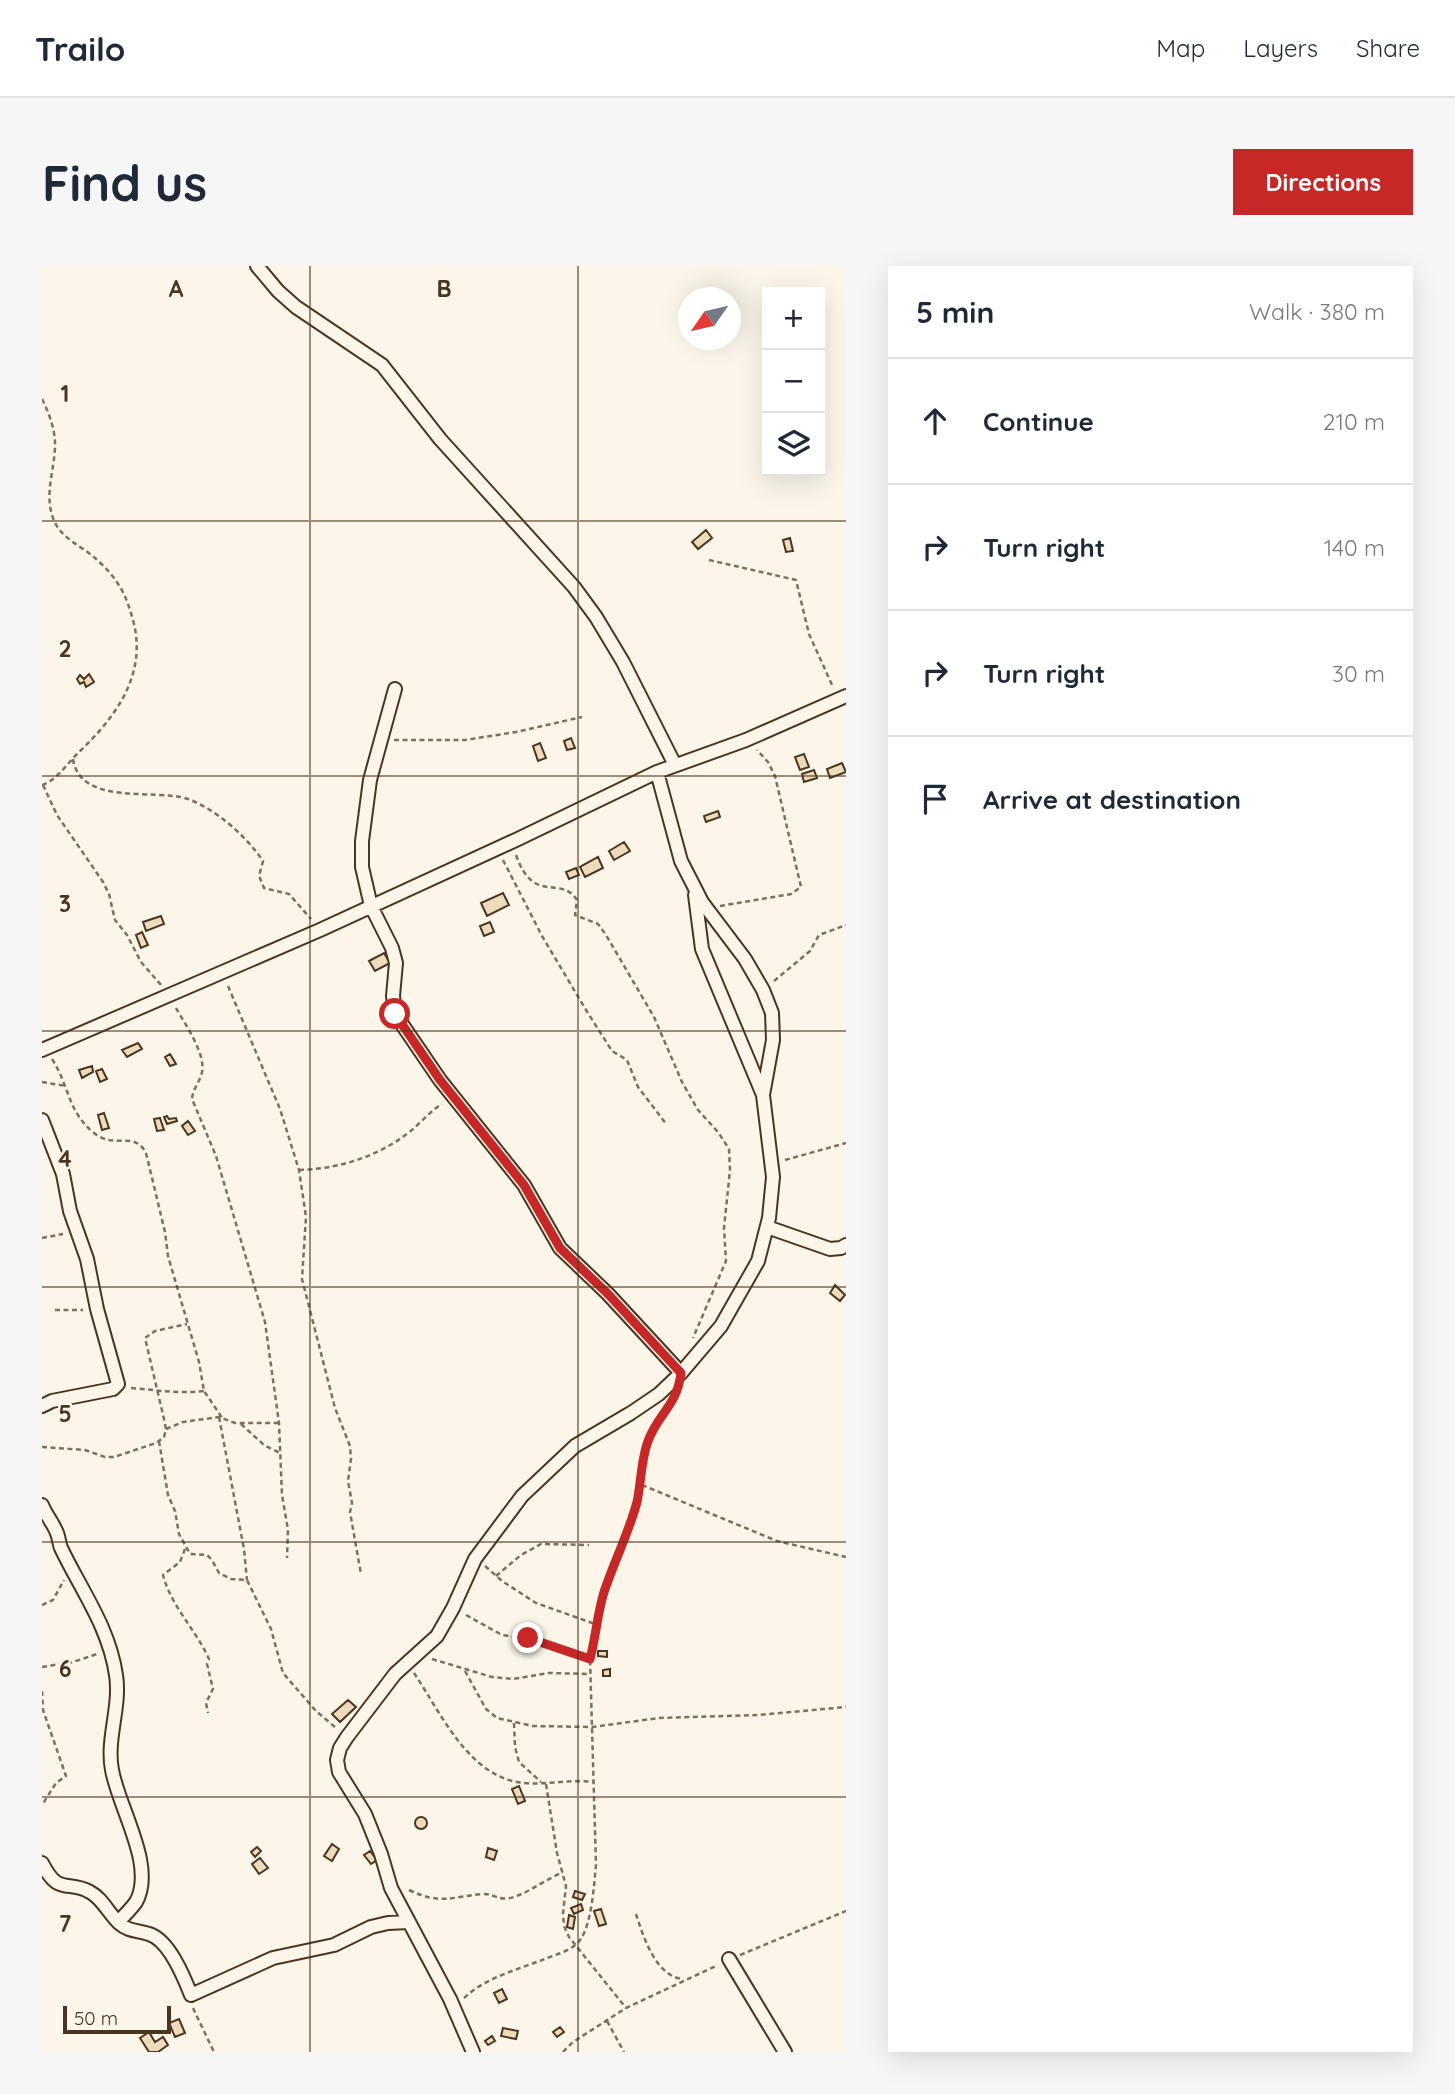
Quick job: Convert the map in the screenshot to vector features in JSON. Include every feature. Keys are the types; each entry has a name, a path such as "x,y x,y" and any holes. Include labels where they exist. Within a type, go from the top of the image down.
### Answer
{"street":[{"path":"257,266 296,307 368,353 382,365 440,439 574,587 623,662 675,765"},
{"path":"396,689 370,780 362,841 362,867 371,906 392,948 396,963 393,996 395,1014 454,1097 524,1185 560,1248 685,1369"},
{"path":"43,1049 320,930 657,772 746,740 842,698"},
{"path":"657,772 681,862 706,908 745,959 763,990 772,1013 773,1040 763,1095"},
{"path":"473,2052 454,2007 391,1888 365,1814 339,1772 337,1760 347,1737 412,1657 437,1636 475,1559 522,1496 575,1446 659,1394 685,1369 721,1326 758,1261 767,1227 773,1177 763,1095 702,948 695,888"},
{"path":"42,1120 63,1174 70,1211 87,1259 97,1309 118,1386 95,1394 52,1401 42,1406"},
{"path":"767,1227 830,1249 846,1245"},
{"path":"42,1505 71,1567 94,1606 116,1675 118,1704 111,1766 121,1804 142,1859 142,1885 135,1903 118,1922"},
{"path":"42,1863 54,1881 94,1894 118,1922 135,1932 156,1936 174,1959 191,1995 273,1958 334,1945 372,1927 409,1922"},
{"path":"729,1959 785,2052"}],"path":[{"path":"42,399 50,416 55,445 50,481 53,518 66,538 96,558 117,582 128,603 135,627 138,656 129,689 105,726 54,780 43,785 57,815 103,882 109,894 115,920 127,935 141,962 169,996 196,1044 202,1063 203,1070 192,1099 216,1156 265,1322 279,1423 288,1531 287,1558"},
{"path":"709,560 796,580 809,634 842,698"},
{"path":"381,740 465,740 582,717"},
{"path":"706,908 791,894 802,887 775,776 761,754 746,740"},
{"path":"73,758 75,769 91,783 131,795 173,795 197,803 215,815 254,848 263,861 259,876 264,888 289,894 320,930"},
{"path":"518,839 517,858 527,877 535,885 566,890 573,894 577,900 575,915 598,924 606,934 654,1017 682,1082 698,1110 729,1149 730,1170 724,1228 726,1261 693,1337 685,1369"},
{"path":"497,849 542,936 586,1010 612,1051 629,1062 638,1087 667,1125"},
{"path":"763,990 810,951 819,935 846,925"},
{"path":"225,971 224,976 240,1018 294,1147 306,1217 302,1279 335,1408 350,1446 350,1513 361,1574"},
{"path":"43,1049 53,1060 66,1086 73,1109 83,1124 107,1140 134,1141 142,1145 146,1153 168,1256 199,1362 204,1391 223,1419"},
{"path":"42,1082 66,1086"},
{"path":"299,1170 343,1165 380,1149 408,1132 436,1108 454,1097"},
{"path":"771,1165 846,1143"},
{"path":"42,1238 77,1232"},
{"path":"55,1310 97,1309"},
{"path":"42,1447 85,1450 105,1457 114,1457 164,1437 166,1429 145,1338 155,1331 187,1324"},
{"path":"118,1386 171,1392 204,1391"},
{"path":"454,2007 483,1984 575,1945 582,1938 596,1865 590,1674 590,1659 597,1631 595,1624 617,1553 636,1505 647,1443 663,1413 676,1396"},
{"path":"166,1429 183,1422 219,1417 241,1423 279,1423"},
{"path":"219,1417 219,1429 229,1462 244,1549 247,1580 271,1629 283,1673 316,1711 347,1737"},
{"path":"241,1423 264,1446 280,1453"},
{"path":"159,1441 168,1495 175,1511 179,1534 190,1554 207,1555 219,1573 231,1579 247,1580"},
{"path":"641,1484 777,1541 846,1557"},
{"path":"496,1576 521,1555 541,1544 589,1545"},
{"path":"186,1547 180,1562 163,1575 177,1606 209,1659 207,1664 213,1689 206,1703 208,1713"},
{"path":"475,1559 536,1603 595,1624"},
{"path":"42,1605 53,1600 71,1567"},
{"path":"453,1608 502,1635 528,1638 590,1659"},
{"path":"42,1667 95,1655 108,1646"},
{"path":"412,1657 492,1677 513,1679 549,1673 590,1674"},
{"path":"412,1657 446,1726 492,1774 510,1781 544,1784 579,1780 593,1782"},
{"path":"465,1671 486,1709 498,1718 514,1723 558,1728 592,1727 659,1718 758,1715 846,1707"},
{"path":"42,1690 43,1710 66,1776 56,1783 42,1805"},
{"path":"514,1723 519,1762 544,1784 566,1886 564,1926 575,1945 626,2008"},
{"path":"406,1889 434,1899 459,1899 481,1894 498,1899 510,1898 563,1872"},
{"path":"564,2052 573,2042 626,2008 774,1939 846,1911"},
{"path":"636,1914 663,1969 671,1977 686,1979"},
{"path":"191,1995 193,2011 214,2052"},
{"path":"607,2021 624,2052"}],"building":[{"path":"706,530 712,538 698,549 692,542"},
{"path":"790,538 793,551 786,552 783,540"},
{"path":"89,674 94,682 86,687 84,682 80,684 77,679 80,675 84,679"},
{"path":"571,738 575,748 567,750 564,741"},
{"path":"540,743 546,758 538,761 533,746"},
{"path":"804,754 809,767 800,770 795,757"},
{"path":"842,763 846,772 830,778 827,769"},
{"path":"814,770 817,778 804,782 802,774"},
{"path":"718,811 720,817 706,822 704,816"},
{"path":"624,842 630,851 614,860 609,851"},
{"path":"598,857 603,868 585,877 580,867"},
{"path":"576,868 579,875 569,879 566,872"},
{"path":"503,893 509,905 487,916 481,903"},
{"path":"161,916 164,924 146,931 143,922"},
{"path":"490,922 494,932 484,936 480,926"},
{"path":"142,932 148,945 141,948 136,935"},
{"path":"384,953 390,963 375,971 369,961"},
{"path":"138,1043 142,1049 127,1057 122,1050"},
{"path":"170,1054 176,1064 170,1066 165,1057"},
{"path":"92,1066 93,1072 82,1078 79,1070"},
{"path":"102,1069 107,1079 100,1082 96,1071"},
{"path":"104,1113 109,1128 102,1130 98,1115"},
{"path":"164,1117 169,1119 176,1118 177,1121 167,1124"},
{"path":"160,1118 164,1130 157,1131 154,1119"},
{"path":"188,1121 195,1131 188,1135 182,1126"},
{"path":"835,1285 845,1295 840,1301 830,1293"},
{"path":"598,1651 607,1651 607,1657 598,1656"},
{"path":"610,1669 610,1676 603,1676 603,1670"},
{"path":"348,1700 356,1707 340,1722 332,1714"},
{"path":"519,1786 525,1801 518,1804 512,1789"},
{"path":"421,1817 427,1823 421,1829 415,1823"},
{"path":"332,1844 339,1849 332,1861 324,1856"},
{"path":"257,1847 261,1851 255,1857 251,1852"},
{"path":"488,1848 497,1851 494,1860 486,1857"},
{"path":"370,1851 377,1860 371,1864 364,1855"},
{"path":"260,1858 268,1868 259,1874 252,1864"},
{"path":"575,1891 585,1894 582,1900 573,1897"},
{"path":"581,1904 583,1910 574,1914 571,1908"},
{"path":"601,1909 606,1924 599,1926 594,1911"},
{"path":"569,1915 575,1917 573,1929 567,1927"},
{"path":"502,1989 507,1999 499,2003 494,1993"},
{"path":"179,2019 185,2033 175,2037 169,2023"},
{"path":"560,2027 564,2032 557,2037 553,2032"},
{"path":"503,2028 518,2031 516,2039 501,2036"},
{"path":"149,2032 155,2042 163,2037 168,2045 158,2052 149,2052 140,2038"},
{"path":"492,2036 495,2041 488,2045 485,2041"}],"route":[{"path":"395,1014 440,1080 524,1185 560,1248 608,1294 681,1373 679,1389 673,1403 663,1413 647,1443 636,1505 603,1595 590,1659 528,1638"}]}
